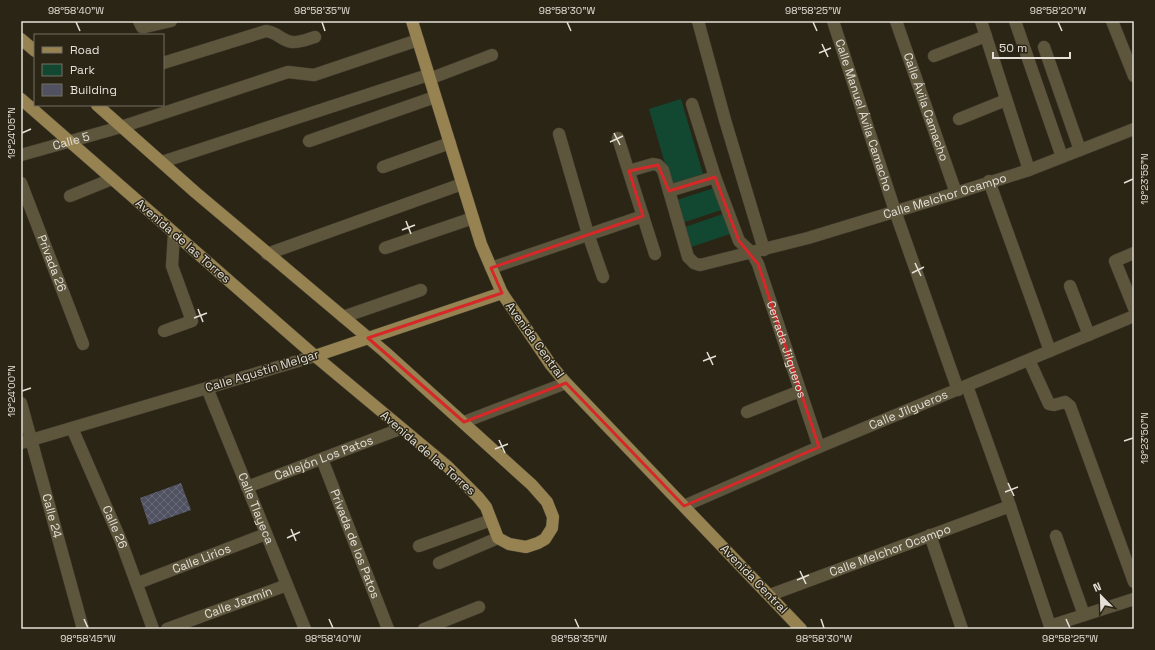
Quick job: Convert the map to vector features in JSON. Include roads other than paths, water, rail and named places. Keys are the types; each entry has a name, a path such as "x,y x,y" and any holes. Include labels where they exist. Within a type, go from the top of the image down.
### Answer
{"main road":[{"name":"Avenida Central","path":"412,21 473,218 491,268 502,293 551,365 566,383 801,629"},
{"path":"21,39 34,50"},
{"name":"Avenida de las Torres","path":"21,99 314,356 400,430 447,466 486,507 498,538"},
{"path":"98,106 267,254 368,338 464,422 532,485 547,502 552,517 552,528 545,539 526,547 509,544 498,538"},
{"name":"Calle Agustín Melgar","path":"314,356 502,293"}],"street":[{"path":"139,21 142,27 148,28 171,21"},
{"path":"698,21 725,120 764,250"},
{"name":"Calle Manuel Ávila Camacho","path":"833,21 895,211 1010,506 1050,628"},
{"name":"Calle Ávila Camacho","path":"896,21 956,193"},
{"path":"981,21 1028,170"},
{"path":"1015,21 1062,157"},
{"path":"1112,21 1134,76"},
{"path":"164,63 266,31 273,32 294,43 314,38"},
{"path":"934,56 986,36"},
{"name":"Calle 5","path":"21,154 121,126 288,72 314,75 418,40"},
{"path":"1044,47 1080,150"},
{"path":"162,162 429,77 492,55"},
{"path":"309,141 435,97"},
{"path":"959,119 1006,100"},
{"name":"Cerrada Jilgueros","path":"692,104 714,177 739,241 752,253 758,264 819,447"},
{"name":"Calle Melchor Ocampo","path":"669,191 688,257 694,263 700,265 808,238 956,193 989,181 1028,170 1134,129"},
{"path":"560,134 588,234 603,277"},
{"path":"618,138 655,254"},
{"path":"383,167 450,143"},
{"path":"629,171 653,164 658,165 663,170 669,191 714,177"},
{"path":"70,196 112,178"},
{"path":"989,181 1050,351"},
{"name":"Privada 26","path":"21,183 83,344"},
{"path":"267,254 462,184"},
{"path":"491,268 643,216"},
{"path":"385,248 473,218"},
{"path":"164,331 192,321 172,266 174,233"},
{"path":"1134,253 1115,261 1134,308"},
{"path":"1070,286 1089,335"},
{"path":"343,317 420,290"},
{"name":"Calle Jilgueros","path":"684,506 819,447 1134,316"},
{"name":"Calle Agustín Melgar","path":"27,441 314,356"},
{"path":"1029,360 1049,404 1054,405 1065,402 1070,406 1134,582"},
{"path":"464,422 566,383"},
{"name":"Calle Tlayeca","path":"207,388 305,629"},
{"path":"747,412 800,392"},
{"name":"Calle 24","path":"21,403 27,441 83,629"},
{"name":"Calle 26","path":"72,428 138,583 153,629"},
{"name":"Callejón Los Patos","path":"247,487 400,430"},
{"name":"Privada de los Patos","path":"322,459 388,629"},
{"name":"Calle Melchor Ocampo","path":"770,595 930,534 1010,506"},
{"path":"419,546 491,520"},
{"name":"Calle Lirios","path":"138,583 266,534"},
{"path":"930,534 962,629"},
{"path":"1056,536 1084,615"},
{"path":"439,563 498,538"},
{"name":"Calle Jazmín","path":"168,629 287,585"},
{"path":"1050,628 1134,599"},
{"path":"424,629 479,607"}]}
